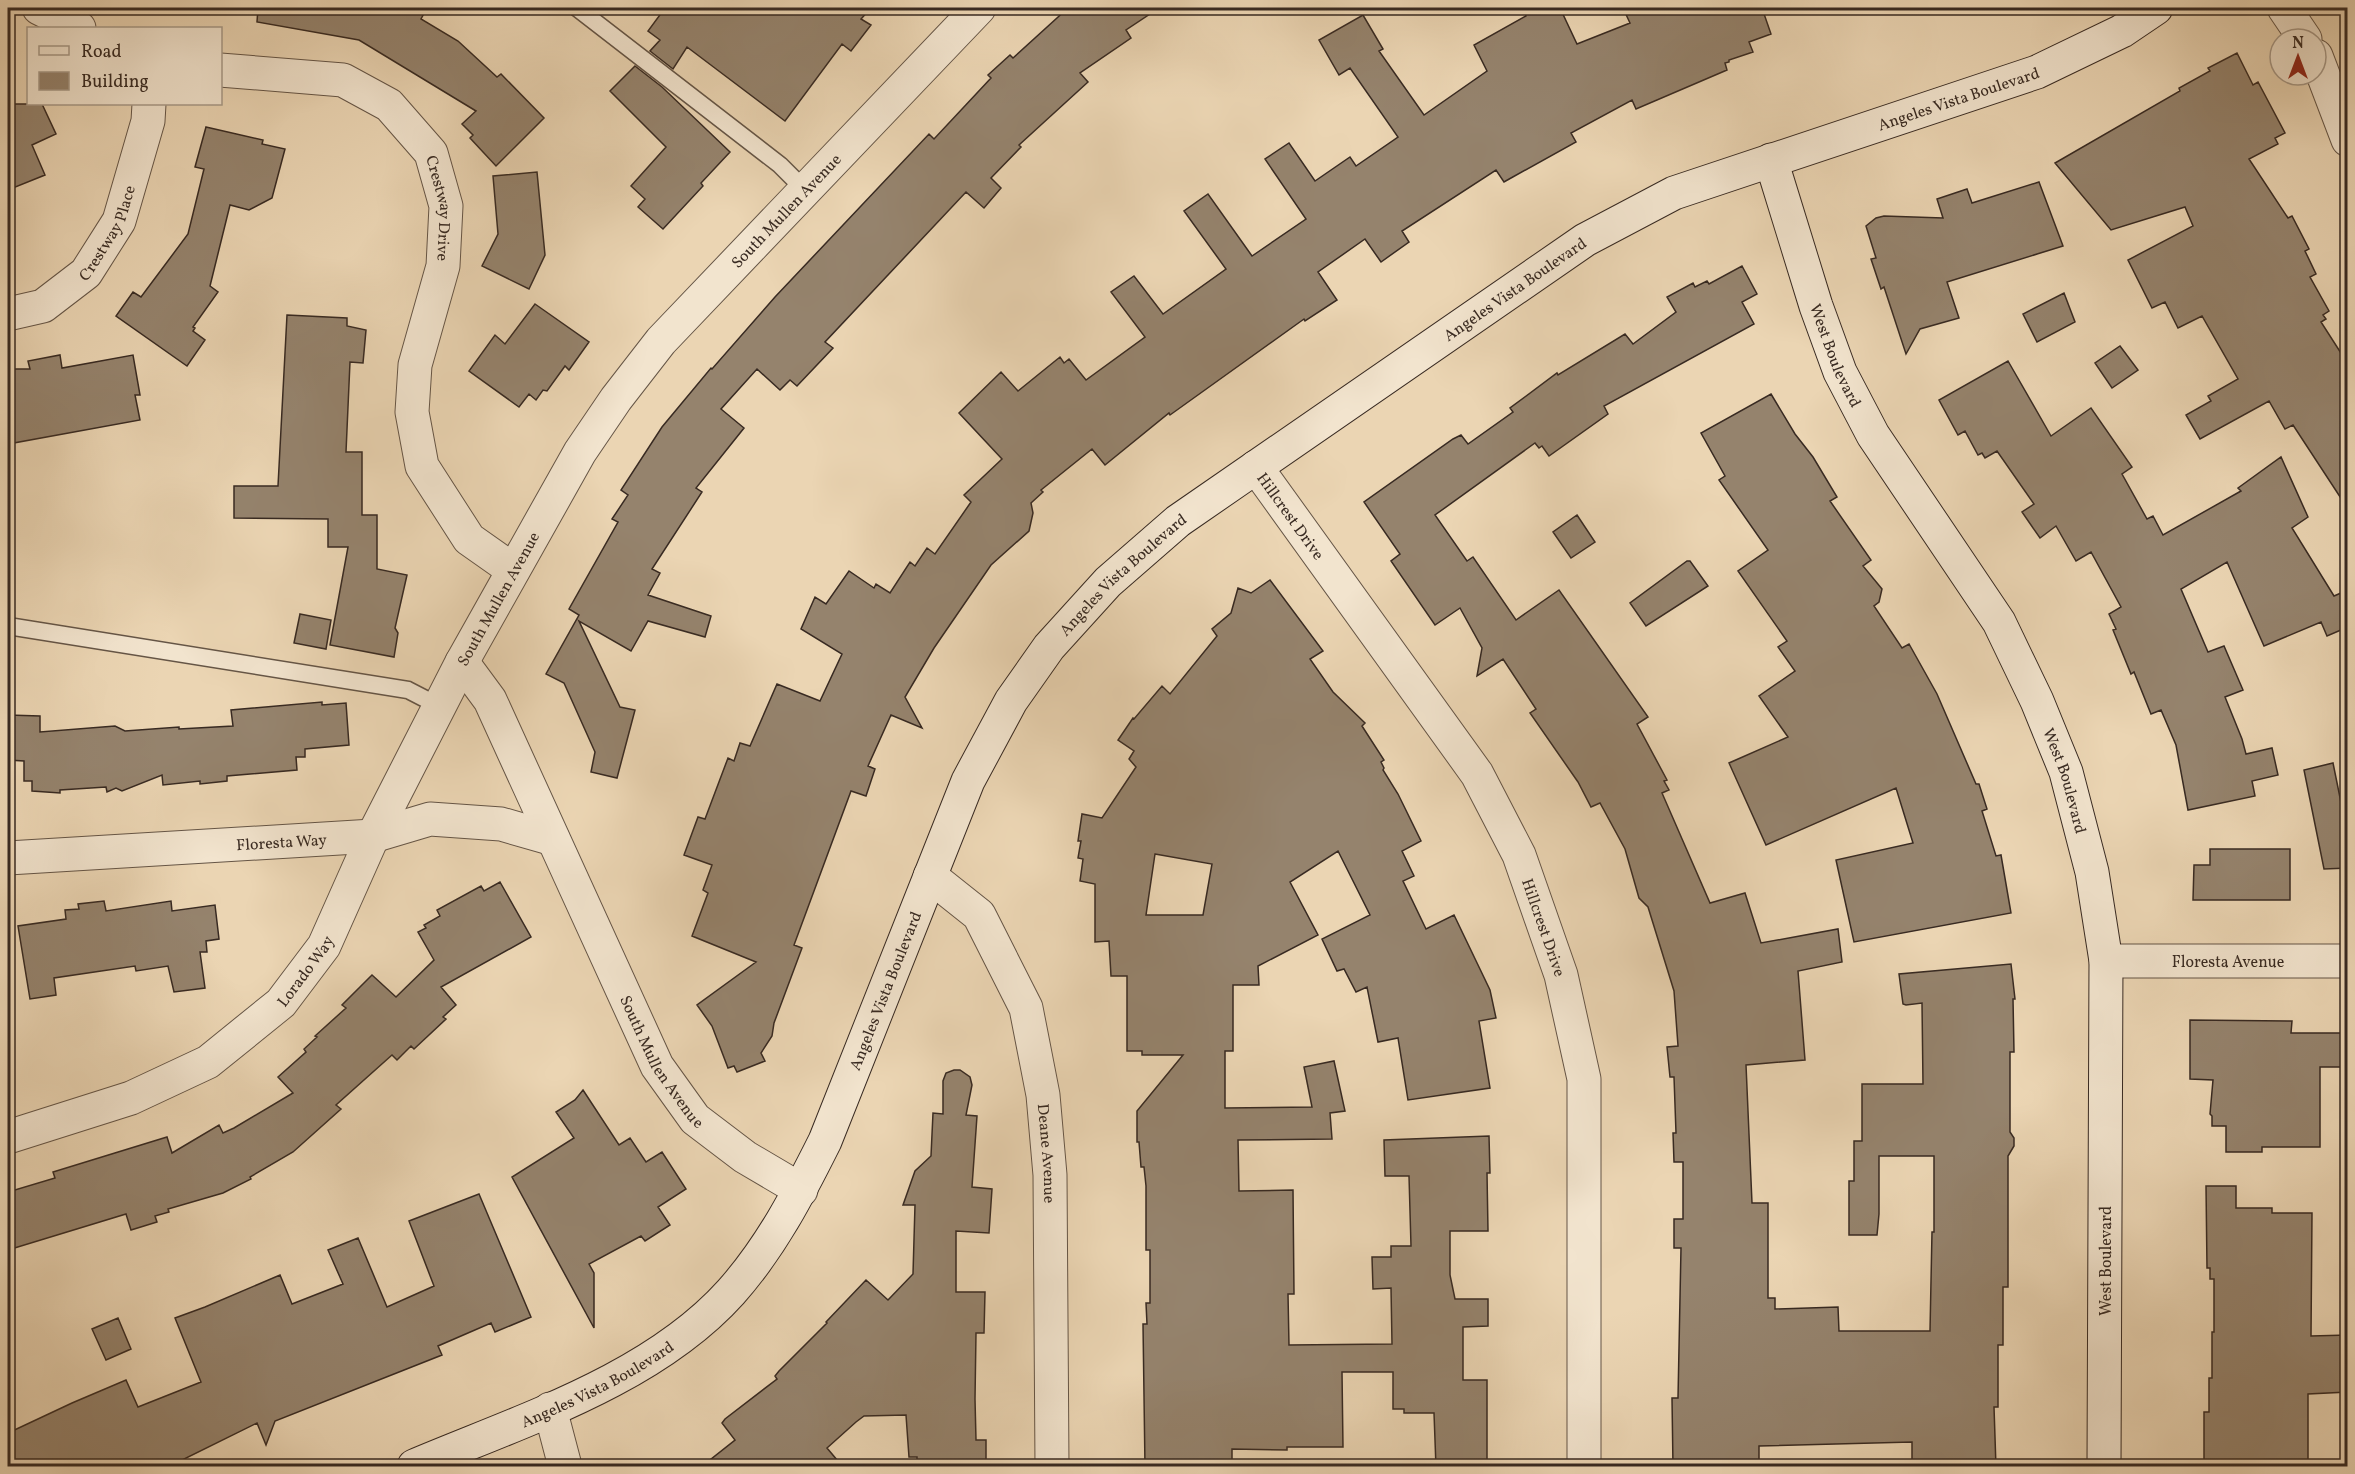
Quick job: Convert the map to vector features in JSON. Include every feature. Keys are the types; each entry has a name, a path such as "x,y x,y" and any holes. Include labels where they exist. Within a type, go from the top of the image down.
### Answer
{"street":[{"path":"39,8 77,27"},
{"name":"South Mullen Avenue","path":"801,1190 745,1157 695,1119 657,1066 490,700 462,662 580,452 616,399 661,341 979,8"},
{"name":"Angeles Vista Boulevard","path":"414,1467 626,1375 682,1337 730,1293 770,1242 801,1190 825,1141 974,771 1011,701 1049,647 1117,574 1178,521 1585,240 1674,193 2037,72 2122,31 2156,8"},
{"path":"2284,8 2300,27"},
{"name":"Crestway Drive","path":"222,70 343,80 389,105 431,153 446,206 442,266 415,364 412,412 422,466 470,539 513,570"},
{"path":"2328,74 2348,140"},
{"name":"Crestway Place","path":"8,314 43,306 86,273 119,221 148,122 149,105"},
{"name":"West Boulevard","path":"1771,160 1816,306 1840,372 1873,435 1999,622 2037,701 2066,772 2092,872 2106,961 2104,1467"},
{"name":"Hillcrest Drive","path":"1257,467 1477,774 1520,855 1561,975 1584,1079 1584,1467"},
{"name":"Lorado Way","path":"8,1137 131,1098 208,1062 281,1003 324,946 373,836 462,662"},
{"name":"Floresta Way","path":"8,858 373,836 430,819 501,824 553,839"},
{"name":"Deane Avenue","path":"930,876 979,915 1026,1008 1043,1095 1050,1175 1052,1467"},
{"name":"Floresta Avenue","path":"2106,961 2348,961"},
{"path":"550,1409 565,1467"}],"lane":[{"path":"577,8 780,165 805,190"},
{"path":"8,626 408,690 441,707"}],"building":[{"path":"258,8 427,8 421,19 458,41 497,77 501,74 544,118 496,166 470,138 473,135 462,124 476,111 359,40 257,22"},
{"path":"665,8 871,8 861,19 871,25 851,51 842,44 785,121 687,47 673,69 650,51 660,40 648,31"},
{"path":"1068,8 1159,8 1126,30 1131,38 1080,73 1088,82 1019,145 1021,147 991,178 1001,188 984,208 966,192 825,342 833,348 797,386 790,380 780,390 757,369 721,409 744,428 696,488 702,492 652,569 660,573 648,595 711,616 705,637 648,621 631,651 579,621 620,707 635,710 617,778 591,772 595,752 564,683 546,674 579,615 569,609 618,522 612,519 628,495 621,490 662,427 775,297 929,134 934,139 991,78 988,75 1010,55 1013,58"},
{"path":"1523,8 1560,8 1577,44 1630,23 1623,8 1762,8 1771,34 1749,42 1753,52 1729,60 1725,63 1727,70 1636,109 1632,100 1571,133 1576,142 1504,182 1496,170 1402,231 1409,242 1381,262 1365,239 1318,272 1337,300 1305,321 1304,319 1170,415 1169,413 1105,465 1092,449 1041,490 1043,492 1031,503 1033,513 1029,531 991,565 934,648 905,697 922,728 891,715 868,766 875,769 866,796 851,791 794,945 802,948 774,1023 772,1036 761,1053 765,1061 737,1072 734,1066 728,1068 712,1026 697,1005 756,962 692,936 708,893 703,890 712,865 684,855 698,817 705,819 728,758 734,761 740,743 750,746 777,684 820,701 842,654 801,629 815,597 826,604 849,571 874,588 876,584 890,593 910,562 915,566 927,548 935,554 971,502 964,495 1002,459 959,413 1001,372 1018,391 1060,357 1064,363 1069,359 1086,380 1145,337 1111,292 1134,276 1163,314 1226,269 1184,211 1208,194 1252,256 1306,219 1265,159 1289,143 1315,181 1350,157 1356,166 1398,137 1350,68 1339,75 1319,40 1363,15 1383,49 1379,51 1424,115 1487,71 1474,45 1526,16"},
{"path":"2237,53 2253,85 2258,82 2285,133 2275,138 2278,144 2249,159 2288,218 2292,216 2309,249 2305,251 2316,274 2310,277 2329,311 2323,315 2326,319 2321,322 2348,364 2348,509 2293,425 2285,429 2269,401 2200,439 2186,415 2211,401 2208,396 2238,379 2202,316 2178,328 2165,302 2152,308 2128,260 2193,226 2185,207 2111,230 2055,163 2180,91 2179,88 2210,71 2208,68"},
{"path":"635,66 662,87 730,152 701,183 703,186 663,229 638,207 645,199 631,186 666,147 610,91"},
{"path":"8,90 13,104 42,105 56,134 32,145 45,175 8,190"},
{"path":"206,127 263,140 262,144 285,149 272,198 249,210 230,205 210,286 218,292 193,327 195,328 193,331 205,340 187,366 116,316 133,292 141,297 188,234 204,169 195,167"},
{"path":"537,172 545,255 529,289 482,266 498,234 493,176"},
{"path":"2039,182 2063,246 1947,282 1959,318 1920,329 1906,354 1884,287 1881,289 1871,259 1876,258 1866,226 1876,218 1884,216 1943,218 1937,199 1967,189 1972,203"},
{"path":"1742,266 1757,294 1742,302 1754,324 1604,406 1608,414 1549,456 1542,446 1539,448 1535,443 1435,515 1467,561 1473,557 1516,620 1559,590 1648,717 1637,724 1667,780 1664,781 1669,790 1662,793 1710,903 1745,893 1761,943 1838,929 1842,962 1798,971 1805,1060 1746,1065 1752,1203 1768,1203 1768,1298 1775,1298 1775,1309 1838,1307 1839,1331 1930,1331 1934,1156 1879,1156 1877,1235 1849,1235 1849,1181 1854,1181 1854,1141 1862,1141 1862,1084 1923,1084 1922,1003 1903,1004 1899,974 2011,964 2015,999 2013,999 2014,1052 2010,1052 2010,1132 2014,1138 2014,1146 2008,1156 2008,1287 2003,1287 2003,1345 1998,1345 1998,1407 1994,1407 1996,1467 1912,1467 1912,1442 1759,1446 1759,1467 1673,1467 1672,1398 1678,1398 1681,1248 1674,1248 1674,1219 1683,1219 1683,1162 1674,1162 1673,1133 1676,1133 1674,1077 1670,1077 1667,1047 1678,1046 1674,991 1648,907 1639,898 1625,849 1600,803 1591,807 1578,782 1530,713 1536,709 1503,659 1477,676 1482,648 1460,608 1435,625 1391,561 1400,554 1364,502 1453,439 1461,435 1468,444 1513,412 1510,408 1557,373 1558,375 1625,334 1633,344 1676,312 1667,297 1693,283 1695,287 1707,281 1709,284"},
{"path":"2064,293 2075,322 2037,342 2023,314"},
{"path":"535,304 589,342 569,370 565,366 547,391 543,390 536,400 529,394 519,407 469,371 495,335 505,344"},
{"path":"287,315 347,318 347,326 366,330 363,363 350,362 346,452 362,452 362,515 377,515 377,569 407,575 395,628 398,633 394,657 330,645 348,547 328,547 328,519 234,518 234,486 278,486"},
{"path":"2120,346 2138,370 2112,388 2095,363"},
{"path":"60,355 62,368 133,355 140,395 135,395 140,420 8,444 8,369 30,369 28,361"},
{"path":"2008,361 2051,436 2091,408 2132,467 2122,474 2147,519 2153,516 2163,535 2241,491 2238,488 2281,457 2308,517 2292,528 2334,596 2348,590 2348,627 2327,636 2321,622 2264,646 2227,562 2181,589 2208,652 2224,646 2243,690 2225,697 2246,754 2272,748 2278,775 2252,781 2255,796 2188,810 2176,745 2161,710 2151,714 2134,672 2131,674 2109,614 2121,607 2091,552 2076,561 2056,526 2040,538 2022,512 2034,504 1997,451 1985,458 1982,453 1978,455 1965,431 1958,435 1939,400"},
{"path":"1771,394 1837,497 1830,501 1871,560 1863,566 1882,589 1879,602 1874,606 1902,648 1909,644 1937,694 1976,784 1979,784 1987,809 1982,811 1996,856 2001,855 2011,913 1854,942 1836,860 1913,843 1896,788 1766,845 1729,763 1788,737 1759,696 1795,671 1778,647 1787,641 1738,571 1768,550 1719,480 1725,476 1701,433"},
{"path":"1577,515 1595,542 1571,558 1553,532"},
{"path":"1690,561 1708,586 1646,626 1630,603"},
{"path":"1270,580 1323,651 1310,659 1333,692 1365,723 1362,726 1384,760 1381,762 1383,770 1398,794 1421,841 1402,851 1414,876 1403,881 1426,929 1454,915 1490,990 1496,1018 1479,1021 1490,1088 1408,1100 1398,1038 1378,1042 1367,987 1356,992 1344,969 1337,971 1322,939 1370,915 1338,851 1290,882 1318,935 1258,966 1259,985 1233,985 1233,1051 1225,1051 1225,1108 1312,1107 1304,1067 1334,1061 1345,1111 1330,1113 1332,1139 1238,1140 1239,1191 1293,1190 1294,1294 1288,1294 1289,1345 1392,1344 1391,1288 1373,1289 1372,1257 1391,1257 1391,1246 1411,1246 1409,1176 1385,1176 1384,1140 1489,1136 1488,1231 1450,1231 1450,1275 1455,1299 1488,1299 1488,1326 1463,1327 1463,1380 1487,1380 1487,1467 1436,1467 1434,1413 1404,1413 1404,1409 1393,1409 1393,1372 1342,1372 1343,1447 1287,1447 1287,1450 1232,1449 1232,1467 1145,1467 1143,1324 1147,1324 1146,1303 1150,1303 1150,1250 1146,1250 1146,1186 1144,1167 1141,1167 1139,1142 1137,1142 1137,1111 1183,1055 1142,1055 1142,1051 1127,1051 1127,976 1111,976 1109,941 1095,942 1095,884 1080,881 1083,859 1078,858 1081,841 1078,841 1082,814 1102,818 1136,767 1129,759 1134,751 1118,740 1133,718 1162,686 1170,694 1217,636 1212,629 1231,613 1238,588 1251,593","holes":["1155,854 1212,864 1203,915 1146,915"]},
{"path":"300,614 331,620 326,649 294,643"},
{"path":"322,702 322,705 346,703 349,745 305,749 305,757 296,757 297,770 227,776 227,781 200,784 200,781 163,785 162,775 122,791 116,788 107,792 106,787 60,790 60,793 32,791 32,781 24,781 24,761 8,760 8,715 40,716 40,732 115,726 125,731 179,727 179,729 233,726 231,710"},
{"path":"2333,763 2348,837 2348,868 2324,869 2304,770"},
{"path":"2210,849 2290,849 2290,900 2193,900 2194,865 2210,865"},
{"path":"500,882 531,937 441,987 456,1005 443,1017 446,1019 414,1049 411,1046 397,1060 392,1055 336,1105 341,1109 293,1152 250,1177 251,1179 223,1193 168,1209 169,1212 155,1216 157,1222 131,1230 126,1214 8,1250 8,1192 55,1178 53,1172 167,1137 172,1153 219,1125 223,1133 234,1128 293,1093 278,1077 306,1052 304,1049 317,1037 315,1036 346,1008 342,1005 372,975 396,997 434,960 418,932 426,928 424,925 440,916 437,910 481,886 484,891"},
{"path":"104,901 106,911 171,901 172,911 215,905 219,939 206,941 207,952 200,952 205,988 174,992 168,966 136,971 135,966 54,978 56,995 30,999 18,926 66,919 65,910 79,909 78,904"},
{"path":"2190,1020 2292,1021 2291,1033 2348,1033 2348,1067 2320,1067 2320,1147 2262,1147 2262,1152 2226,1152 2226,1126 2212,1126 2210,1114 2213,1080 2190,1079"},
{"path":"960,1070 970,1077 972,1085 966,1115 977,1116 972,1187 992,1189 989,1233 956,1231 956,1292 985,1292 984,1333 976,1333 975,1399 976,1440 986,1440 986,1467 917,1467 917,1457 909,1457 906,1415 864,1416 856,1422 827,1448 843,1467 701,1467 735,1440 722,1423 725,1419 777,1379 775,1376 779,1371 866,1280 888,1300 913,1274 915,1205 903,1205 915,1171 931,1156 933,1113 943,1114 943,1081 946,1073"},
{"path":"583,1090 619,1145 630,1138 646,1162 662,1152 686,1189 658,1207 670,1225 645,1241 641,1236 589,1264 594,1273 594,1328 512,1177 574,1138 556,1112 575,1100"},
{"path":"2206,1186 2236,1186 2236,1208 2272,1208 2272,1213 2312,1213 2311,1336 2348,1335 2348,1392 2308,1394 2308,1467 2204,1467 2204,1412 2209,1412 2209,1378 2212,1378 2212,1332 2214,1332 2214,1279 2210,1279 2210,1268 2207,1268"},
{"path":"479,1194 531,1317 495,1332 491,1323 438,1346 442,1355 275,1421 266,1445 257,1423 168,1467 8,1467 8,1433 72,1403 126,1380 138,1407 201,1382 175,1318 280,1275 292,1304 343,1284 328,1250 358,1238 387,1307 434,1286 409,1221"},
{"path":"118,1318 131,1349 106,1360 92,1329"}]}
